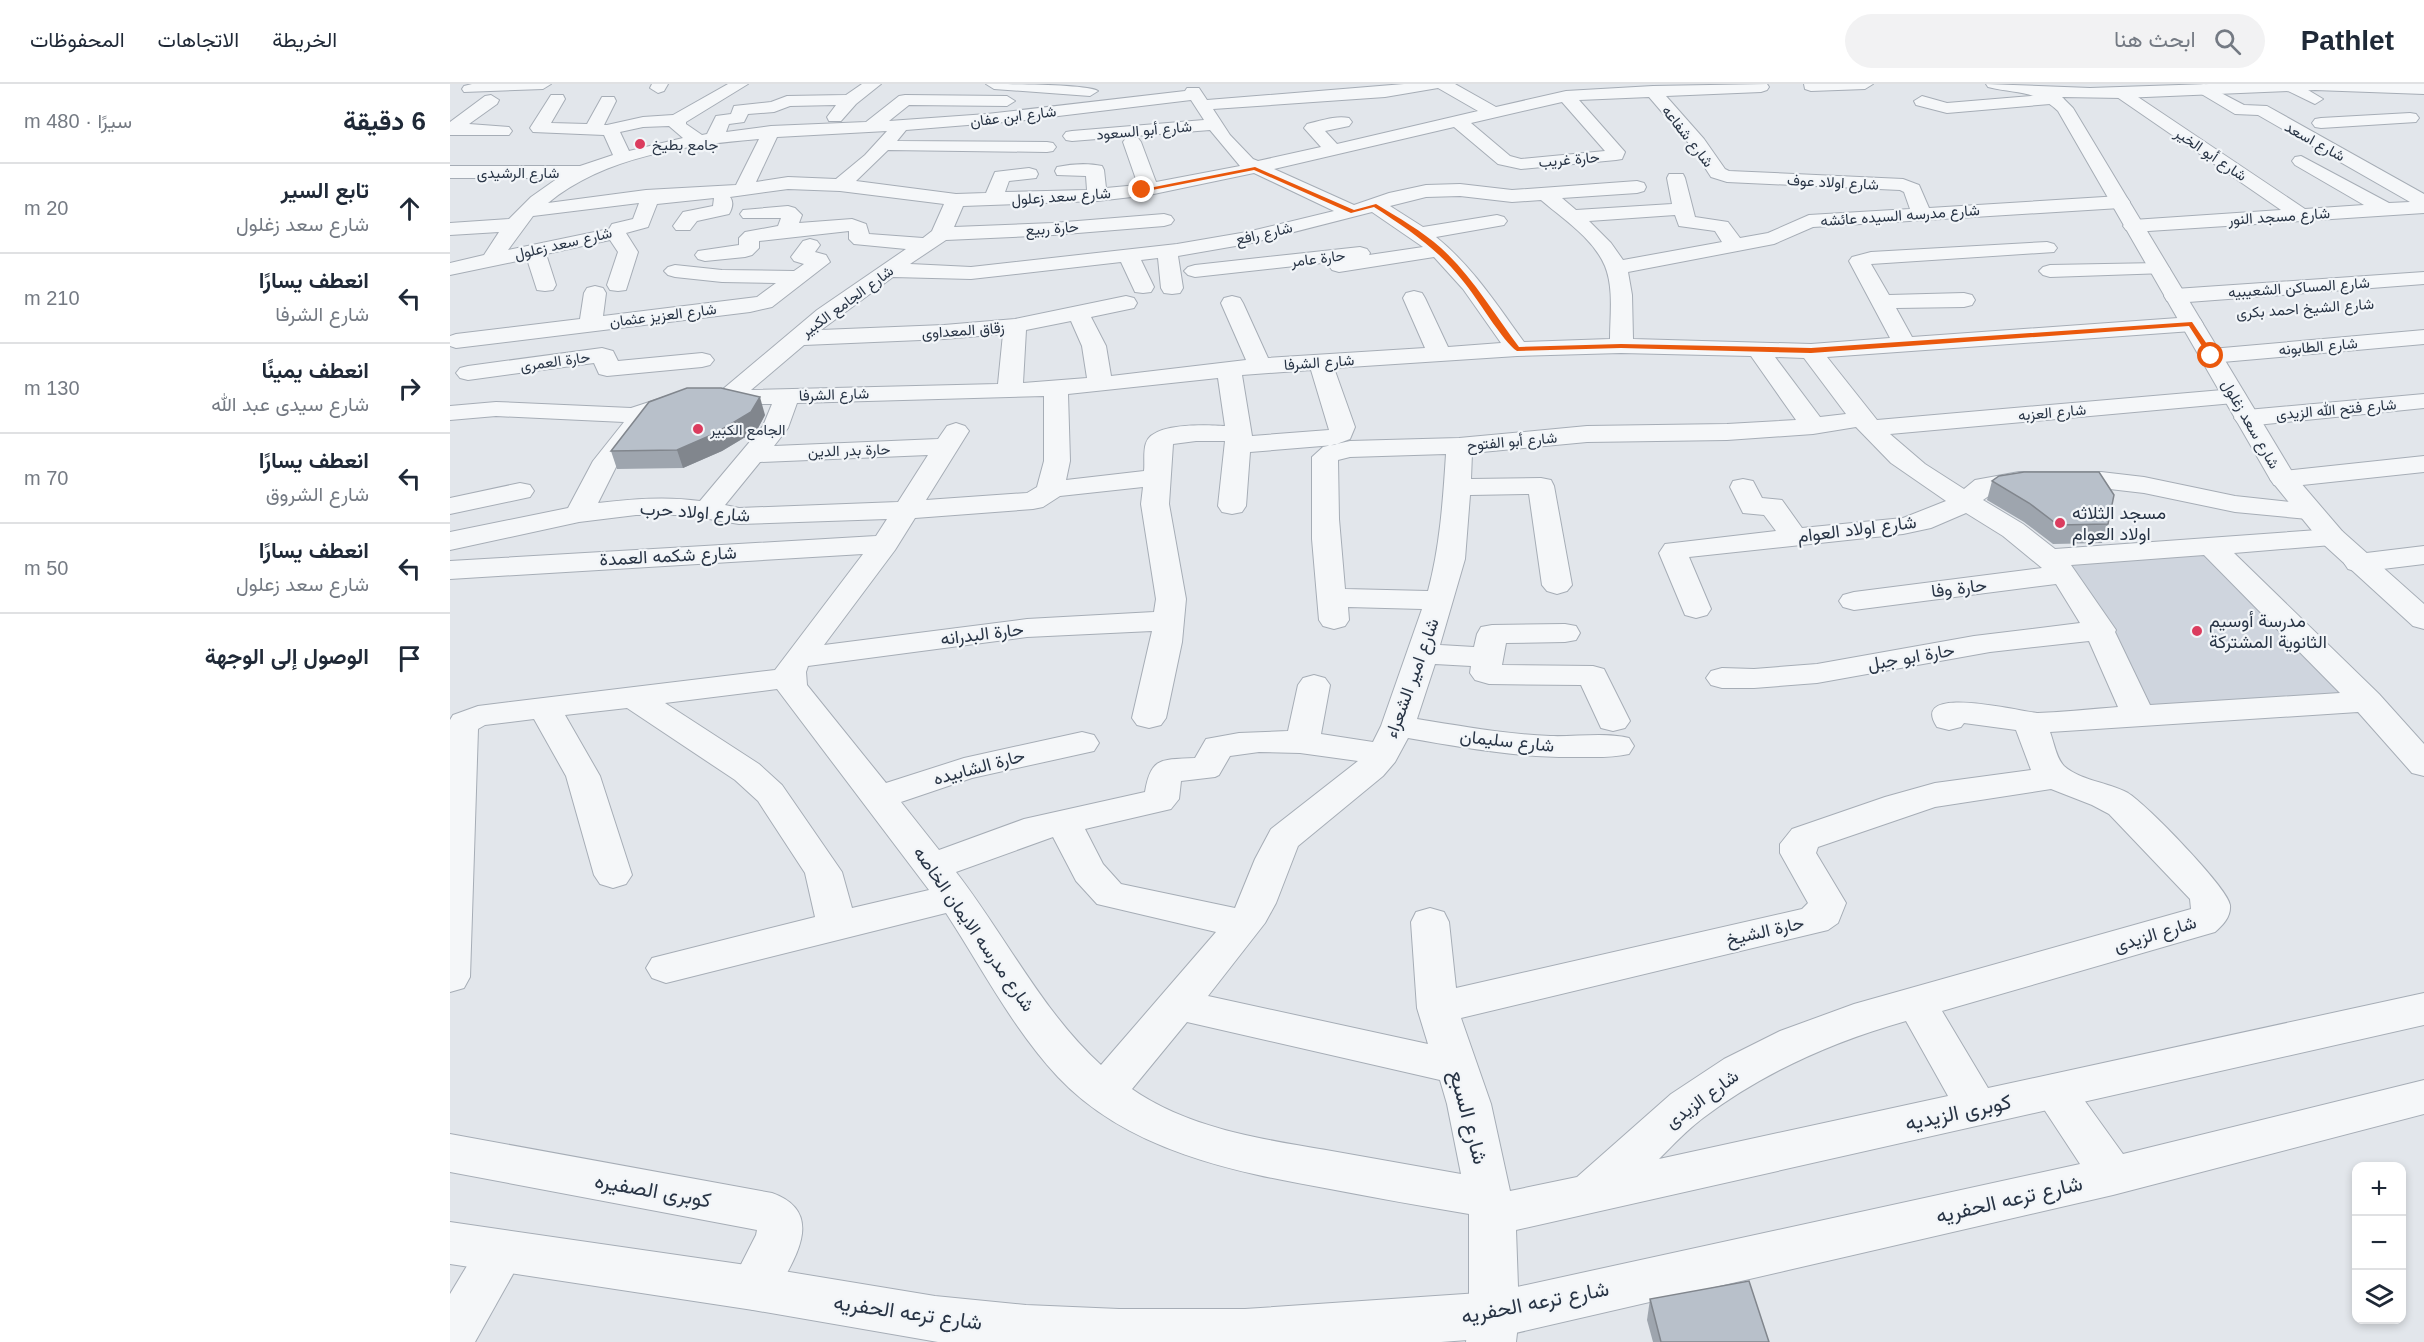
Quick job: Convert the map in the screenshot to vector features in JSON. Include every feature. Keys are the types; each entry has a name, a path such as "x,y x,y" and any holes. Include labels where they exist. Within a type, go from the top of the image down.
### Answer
{"street":[{"path":"470,89 543,84"},
{"path":"563,91 539,128 565,128 570,131 600,130 678,118 740,84"},
{"path":"829,129 837,114 850,100 873,84"},
{"path":"918,84 936,84"},
{"path":"994,84 1096,91 1286,98 1397,90 1434,84"},
{"path":"1443,84 1494,114"},
{"path":"1561,90 1566,86 1582,84"},
{"path":"1811,86 1865,84"},
{"path":"1994,84 2027,87 2204,89 2366,85 2424,89"},
{"path":"2290,86 2315,99"},
{"path":"2398,86 2424,103"},
{"name":"شارع سعد زعلول","path":"450,269 616,233 619,228 641,223 649,201 657,197 733,191 820,176 840,185 956,200 1097,195 1145,189 1255,168 1494,114 1561,90 1599,88 1653,91 1761,87"},
{"path":"2063,99 2027,87 1928,98 1947,108 2063,99 2121,88"},
{"path":"2252,87 2352,140"},
{"path":"1725,88 1741,103"},
{"name":"شارع أبو الخير","path":"2121,88 2301,215"},
{"name":"شارع اسعد","path":"2204,89 2241,110 2261,110 2424,202"},
{"path":"1397,90 1411,100"},
{"name":"حارة غريب","path":"1454,123 1504,160 1514,164 1616,155 1616,152 1561,90"},
{"name":"شارع شفاعه","path":"1653,91 1698,143 1718,173 1727,176"},
{"path":"660,92 678,118 678,126 706,138 722,120 738,118 740,110 774,107 787,101 850,100"},
{"path":"1195,93 1232,148 1255,168 1353,212"},
{"name":"شارع ابن عفان","path":"492,260 508,232 557,186 585,172 623,158 706,138 771,131 869,128 1031,116 1195,93"},
{"path":"869,128 902,101 908,99 1012,101 1018,103 1031,116"},
{"name":"شارع سعد زغلول","path":"2063,99 2133,225 2283,479 2308,511 2358,563 2418,609"},
{"path":"451,124 473,114 491,100"},
{"path":"600,130 608,101"},
{"path":"565,128 577,107"},
{"path":"2370,110 2388,119 2412,126"},
{"path":"1431,113 1454,123"},
{"path":"451,124 504,123 473,114"},
{"path":"2321,123 2388,119"},
{"path":"1332,149 1313,128 1343,122"},
{"name":"شارع أبو السعود","path":"1072,136 1216,124"},
{"path":"840,185 885,145 901,126"},
{"path":"600,130 611,132 623,158"},
{"path":"683,226 690,216 722,210 733,191 752,170 771,131"},
{"path":"1132,142 1150,206 1164,219 1172,231 1172,288"},
{"path":"885,145 1047,147"},
{"path":"975,162 989,147"},
{"path":"493,171 521,154"},
{"path":"2301,161 2385,209"},
{"path":"729,172 752,170"},
{"path":"1064,171 1095,170 1097,195"},
{"name":"شارع الرشيدى","path":"450,172 585,172"},
{"path":"993,200 1002,176 1029,174"},
{"name":"شارع اولاد عوف","path":"1727,176 1907,186 1912,189 1921,213"},
{"path":"1676,178 1686,222 1721,226 1735,246"},
{"path":"486,191 557,186"},
{"name":"شارع رافع","path":"888,270 971,273 1172,251 1247,238 1353,212 1410,193 1443,190 1512,196 1637,187"},
{"path":"1546,194 1608,253 1616,268 1621,346"},
{"path":"1455,201 1512,196"},
{"path":"529,211 657,197"},
{"path":"934,239 956,200"},
{"name":"شارع مدرسه السيده عائشه","path":"1616,268 1780,237 1809,221 2120,202"},
{"path":"1374,205 1420,234 1440,250 1465,279 1517,349"},
{"name":"شارع مسجد النور","path":"2133,225 2424,207"},
{"path":"1571,216 1682,209"},
{"path":"705,255 745,251 749,248 749,238 752,236 789,230 787,228 792,215 788,212 750,214"},
{"name":"حارة ربيع","path":"789,230 852,225 859,228 858,237 861,240 934,239 1164,219"},
{"path":"1420,234 1497,222"},
{"path":"450,229 508,232"},
{"path":"450,244 508,232"},
{"path":"616,233 628,252 618,285"},
{"name":"حارة عامر","path":"1247,238 1276,263"},
{"name":"شارع الجامع الكبير","path":"728,397 797,338 888,270 934,239"},
{"name":"شارع العزيز عثمان","path":"453,338 534,320 591,324 632,318 683,305 713,308 764,302 820,262 801,257 810,245"},
{"path":"1905,345 1859,261 1871,258 2047,248"},
{"path":"1317,270 1440,250"},
{"path":"535,251 545,285"},
{"name":"حارة عامر","path":"1195,271 1360,253"},
{"path":"1128,255 1143,287"},
{"path":"2050,271 2159,269"},
{"path":"675,271 722,276 796,277"},
{"name":"شارع المساكن الشعيبيه","path":"2175,296 2424,278"},
{"path":"591,324 595,293"},
{"path":"632,318 635,302 656,299 658,293"},
{"path":"1414,298 1440,355"},
{"path":"1881,302 1964,300"},
{"name":"زقاق المعداوى","path":"797,338 1015,326 1126,303"},
{"path":"1232,303 1260,366"},
{"path":"713,308 716,322 778,316"},
{"name":"شارع الشيخ احمد بكرى","path":"2189,320 2234,313"},
{"path":"1079,314 1094,346 1100,384"},
{"name":"شارع الشرفا","path":"460,412 521,410 631,414 645,413 671,401 689,396 1010,392 1260,366 1517,349 1621,346 1811,351 2189,320"},
{"path":"1010,392 1015,326"},
{"name":"شارع الطابونه","path":"2211,356 2424,337"},
{"path":"453,338 475,395 460,412"},
{"path":"1758,350 1814,426"},
{"path":"1811,351 1867,424 1890,449 1915,470 1963,502 1996,518 2023,535 2056,566 2101,630 2138,716"},
{"name":"حارة العمرى","path":"468,373 602,355 605,356 607,369 702,360"},
{"path":"1149,718 1166,642 1171,599 1155,504 1159,443 1164,437 1178,434 1238,440 1334,437 1341,434 1342,427 1320,362"},
{"path":"1229,369 1238,440 1232,506"},
{"path":"1050,490 1057,461 1056,388"},
{"path":"707,510 775,428 786,396"},
{"name":"شارع العزبه","path":"1867,424 2234,396"},
{"name":"شارع فتح الله الزيدى","path":"2247,418 2424,401"},
{"path":"579,514 606,461 645,413"},
{"name":"شارع أبو الفتوح","path":"1440,600 1333,609 1324,514 1325,458 1332,453 1350,449 1459,446 1587,434 1727,432 1867,424"},
{"name":"حارة بدر الدين","path":"752,455 952,438 908,510"},
{"name":"شارع امير الشعراء","path":"1103,1093 1245,924 1260,901 1275,852 1284,838 1371,768 1390,740 1422,654 1451,559 1459,446"},
{"path":"2283,479 2424,464"},
{"name":"شارع اولاد حرب","path":"453,545 579,514 645,507 707,510 727,516 908,510 1033,501 1040,499 1050,490 1156,478"},
{"name":"شارع اولاد العوام","path":"1696,609 1673,553 1675,550 1903,526 1937,516 1963,502 1985,486 2019,480 2059,479 2144,485 2235,504 2308,511"},
{"path":"1457,487 1541,486 1557,585"},
{"path":"1743,487 1753,507 1772,506 1794,537"},
{"path":"450,506 520,491"},
{"path":"794,668 908,510"},
{"name":"حارة وفا","path":"1854,601 2056,566 2210,545 2332,537"},
{"name":"شارع شكمه العمدة","path":"450,570 885,544"},
{"path":"2210,545 2367,701 2424,765"},
{"path":"2358,563 2424,555"},
{"name":"حارة البدرانه","path":"450,978 461,729 465,722 478,716 633,697 1027,628 1167,621"},
{"name":"حارة ابو جبل","path":"1722,678 1760,680 1796,678 1978,645 2101,630"},
{"path":"1422,654 1487,657 1490,656 1492,634 1565,633"},
{"name":"شارع سليمان","path":"1063,821 1158,801 1161,799 1165,774 1170,771 1206,768 1218,747 1267,742 1390,740 1552,747 1615,734 1593,676 1489,674 1486,673 1487,657"},
{"name":"شارع مدرسه الايمان الخاصه","path":"794,668 791,686 955,897 1065,1059 1103,1093 1146,1119 1180,1135 1217,1148 1490,1206"},
{"path":"1303,742 1314,685"},
{"path":"633,697 747,772 770,793 823,872 837,926"},
{"path":"1950,720 1949,714 1954,711 2037,723 2367,701"},
{"path":"544,708 583,776 613,875"},
{"path":"2037,723 2032,729 2049,771 2056,777"},
{"name":"حارة الشابيده","path":"877,798 964,769 1082,742"},
{"name":"شارع الزيدى","path":"1590,1193 1686,1107 1739,1071 1795,1043 1854,1020 2201,922 2210,915 2211,904 2205,892 2122,806 2109,797 2056,777"},
{"name":"حارة الشيخ","path":"1437,1008 1814,920 1824,913 1827,903 1798,853 1798,844 1805,838 1898,805 1935,795 2056,777"},
{"path":"931,867 1024,832 1063,821 1102,891 1110,895 1245,924"},
{"path":"666,968 955,897"},
{"name":"شارع السبع","path":"1430,922 1437,1008 1479,1144 1490,1206 1493,1328"},
{"path":"1916,1003 1977,1107"},
{"path":"1178,1004 1333,1041 1457,1067"},
{"name":"كوبرى الزيديه","path":"1490,1206 1590,1193 2424,1009"},
{"path":"2054,1091 2113,1176"},
{"name":"شارع ترعه الحفريه","path":"450,1243 753,1288 929,1330 1026,1328 1117,1337 1245,1332 1493,1328 2424,1097"},
{"name":"كوبرى الصفيره","path":"450,1153 772,1213 780,1223 780,1237 753,1288"},
{"path":"450,1339 502,1251"}],"shaded area":[{"name":"مدرسة أوسيم الثانوية المشتركة","path":"2207,548 2356,698 2145,711 2061,564"}],"building":[{"path":"687,388 721,388 760,397 751,412 716,433 677,450 611,451 649,402"},
{"path":"2024,472 2099,472 2114,495 2108,524 2058,525 2029,503 1992,481 1999,476"},
{"path":"1749,1281 1769,1342 1661,1342 1650,1299"}],"place":[{"name":"جامع بطيخ","path":"640,144"},
{"name":"الجامع الكبير","path":"698,429"},
{"name":"مسجد الثلاثه اولاد العوام","path":"2060,523"},
{"name":"مدرسة أوسيم الثانوية المشتركة","path":"2197,631"}],"route":[{"path":"1142,190 1255,168 1353,212 1374,205 1419,233 1440,250 1465,279 1517,349 1621,346 1811,351 2192,324 2211,356"}]}
